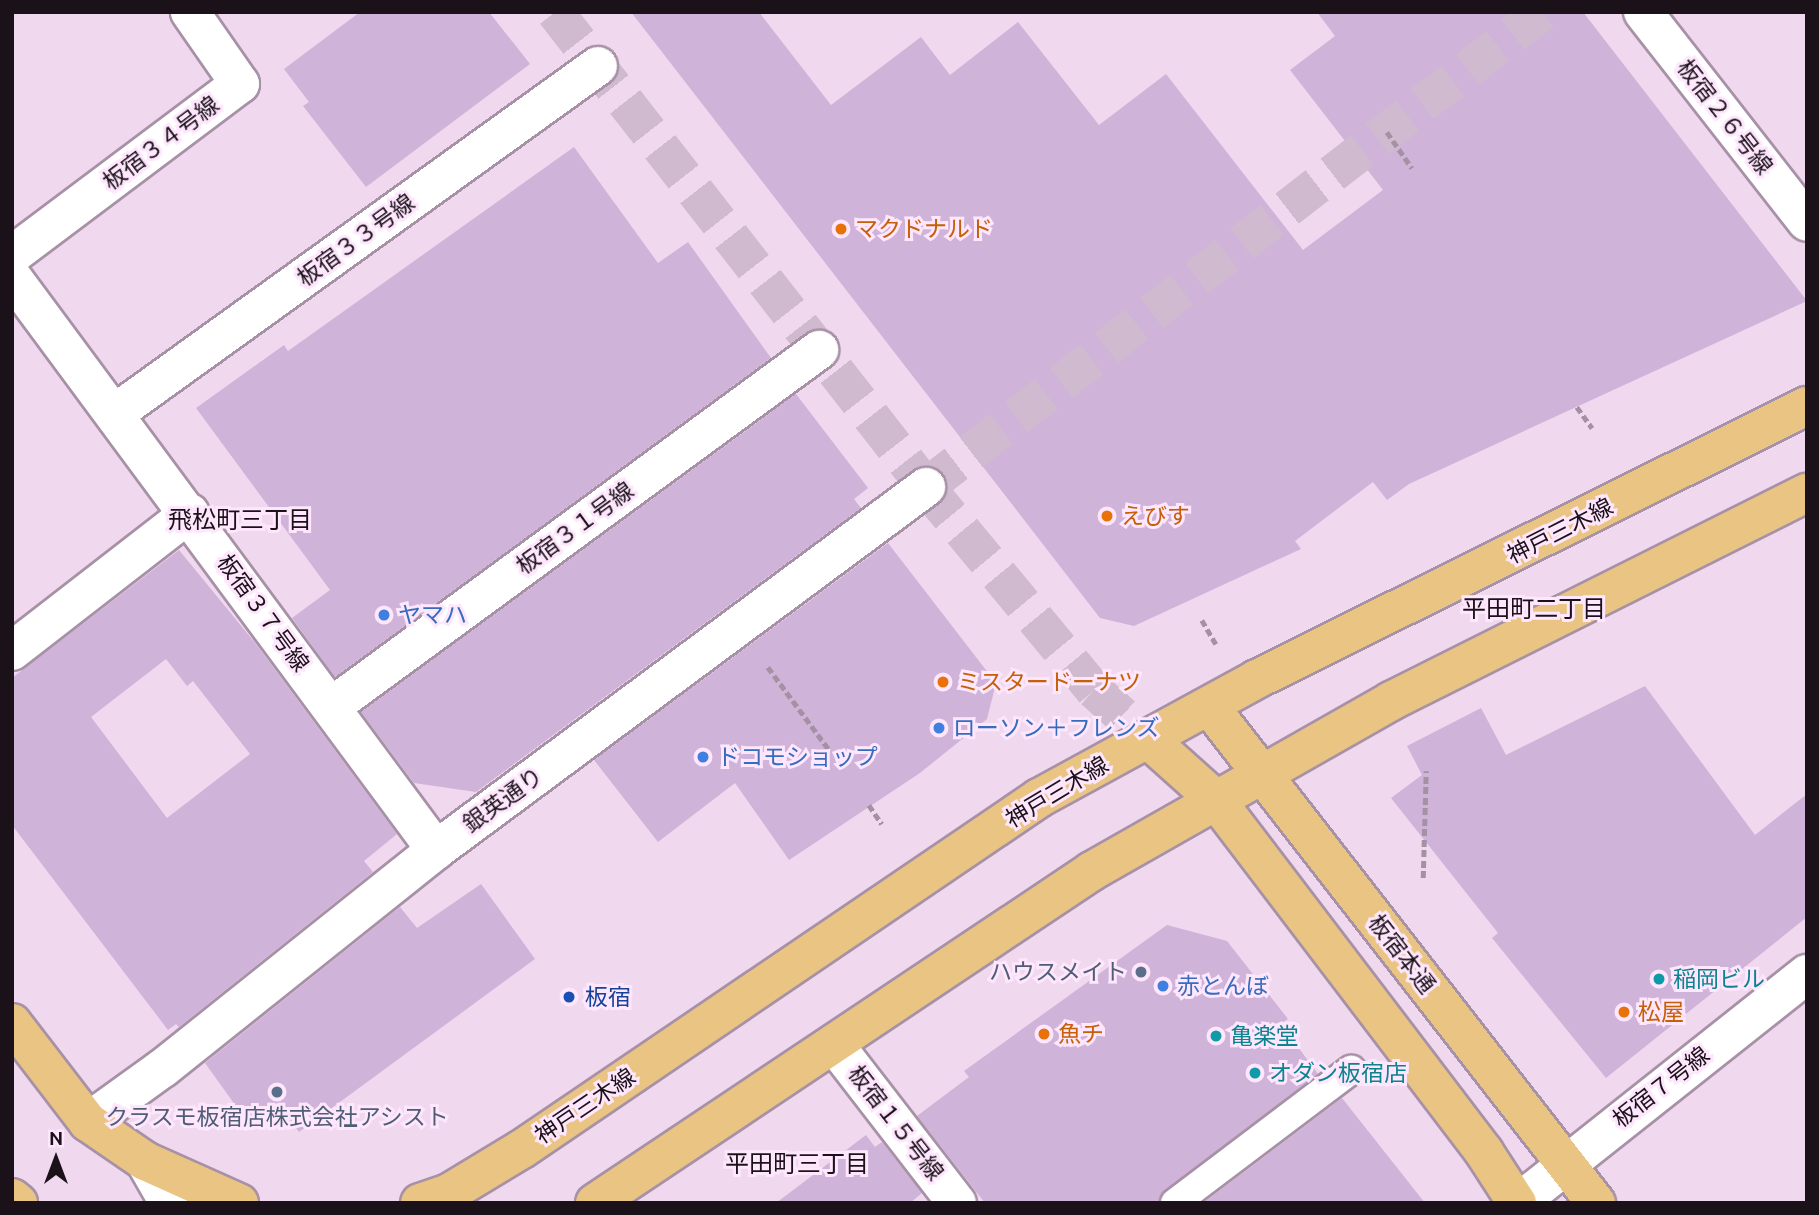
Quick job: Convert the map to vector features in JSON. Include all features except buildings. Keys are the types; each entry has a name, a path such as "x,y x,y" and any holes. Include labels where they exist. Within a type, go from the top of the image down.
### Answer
{"main road":[{"name":"神戸三木線","path":"420,1203 449,1193 488,1170 1039,798 1209,706 1807,406"},
{"path":"595,1203 1092,871 1391,701 1807,494"},
{"name":"板宿本通","path":"1209,706 1596,1203"},
{"path":"1148,739 1216,800 1484,1153 1518,1203"},
{"path":"12,1023 88,1122 145,1161 239,1203"},
{"path":"12,1198 18,1203"}],"street":[{"name":"板宿３４号線","path":"12,255 240,84 190,12"},
{"name":"板宿２６号線","path":"1643,12 1807,222"},
{"name":"板宿３３号線","path":"114,414 598,66"},
{"name":"板宿３７号線","path":"12,276 190,513 436,849"},
{"name":"板宿３１号線","path":"331,706 819,350"},
{"name":"銀英通り","path":"88,1122 163,1068 436,849 926,487"},
{"path":"12,651 190,513"},
{"name":"板宿７号線","path":"1518,1203 1807,974"},
{"name":"板宿１５号線","path":"834,1044 957,1203"},
{"path":"145,1161 169,1203"}],"lane":[{"path":"1175,1203 1351,1070"}],"path":[{"path":"1387,132 1412,168"},
{"path":"1577,407 1592,428"},
{"path":"1202,620 1220,650"},
{"path":"739,626 830,751"},
{"path":"1423,878 1426,771"},
{"path":"869,805 882,824"}],"tunnel":[{"path":"555,12 926,487 1094,690 1148,739"},
{"path":"926,487 1542,12"}],"place":[{"name":"マクドナルド","path":"841,229"},
{"name":"えびす","path":"1107,516"},
{"name":"ヤマハ","path":"384,615"},
{"name":"ミスタードーナツ","path":"943,682"},
{"name":"ローソン＋フレンズ","path":"939,728"},
{"name":"ドコモショップ","path":"703,757"},
{"name":"ハウスメイト","path":"1141,972"},
{"name":"稲岡ビル","path":"1659,979"},
{"name":"赤とんぼ","path":"1163,986"},
{"name":"板宿","path":"569,997"},
{"name":"松屋","path":"1624,1012"},
{"name":"魚チ","path":"1044,1034"},
{"name":"亀楽堂","path":"1216,1036"},
{"name":"オダン板宿店","path":"1255,1073"},
{"name":"クラスモ板宿店株式会社アシスト","path":"277,1092"}],"district":[{"name":"飛松町三丁目","path":"240,520"},
{"name":"平田町二丁目","path":"1534,609"},
{"name":"平田町三丁目","path":"797,1164"}]}
